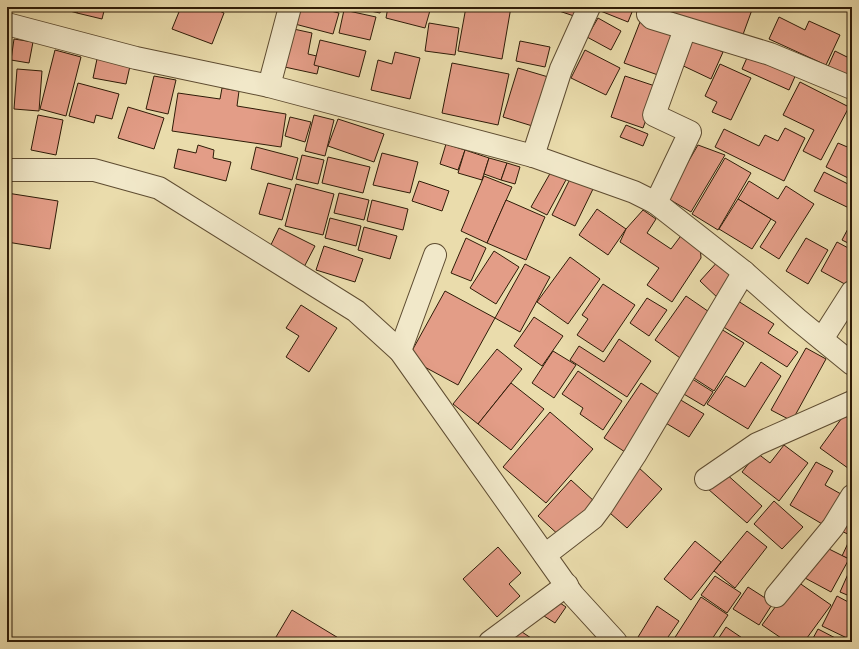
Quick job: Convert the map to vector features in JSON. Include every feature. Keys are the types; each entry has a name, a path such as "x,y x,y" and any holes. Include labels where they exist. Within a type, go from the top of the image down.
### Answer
{"street":[{"path":"269,86 290,7"},
{"path":"533,156 561,69 589,7"},
{"path":"649,7 648,14 652,18 770,54 852,88"},
{"path":"7,24 136,58 269,86 533,156 620,186 656,203 744,272 852,364"},
{"path":"656,203 690,132 654,115 685,29"},
{"path":"7,170 94,170 160,188 356,311 400,351 567,586 616,642"},
{"path":"400,351 435,255"},
{"path":"546,555 593,518 602,506 635,455 744,272"},
{"path":"822,339 852,292"},
{"path":"706,479 757,444 852,402"},
{"path":"776,596 833,527 852,496"},
{"path":"490,642 567,586"}],"building":[{"path":"56,7 79,7 77,13"},
{"path":"79,7 105,7 102,19 77,13"},
{"path":"181,7 197,7 205,10 207,7 210,7 224,13 212,44 172,29"},
{"path":"295,7 314,7 339,13 333,34 291,23"},
{"path":"351,7 382,7 380,13"},
{"path":"388,7 431,7 425,28 386,18"},
{"path":"466,7 511,7 502,59 458,51"},
{"path":"547,7 587,7 583,19"},
{"path":"634,7 628,22 593,8"},
{"path":"653,7 753,7 741,40"},
{"path":"344,10 376,17 370,40 339,33"},
{"path":"779,17 805,30 809,21 840,35 826,65 769,39"},
{"path":"598,18 621,31 611,50 587,37"},
{"path":"640,22 674,35 658,75 624,63"},
{"path":"429,23 459,28 455,55 425,51"},
{"path":"289,28 312,33 308,54 321,57 317,74 280,66"},
{"path":"687,37 723,52 711,79 675,62"},
{"path":"14,39 33,42 29,63 11,60"},
{"path":"320,40 366,51 359,77 314,65"},
{"path":"520,41 550,47 545,67 516,61"},
{"path":"852,46 852,80 827,69 835,51 847,57"},
{"path":"55,50 81,57 66,116 40,109"},
{"path":"585,50 620,68 606,95 571,78"},
{"path":"750,51 797,72 789,90 742,69"},
{"path":"395,52 420,58 410,99 371,90 378,60 392,64"},
{"path":"97,59 130,66 126,84 93,78"},
{"path":"452,63 509,74 498,125 442,113"},
{"path":"720,64 751,78 731,120 712,112 717,102 705,96"},
{"path":"518,68 555,79 539,128 503,117"},
{"path":"17,69 42,71 39,111 14,109"},
{"path":"154,76 176,80 168,114 146,109"},
{"path":"625,76 658,87 643,128 611,117"},
{"path":"800,82 849,107 821,160 803,151 814,130 783,115"},
{"path":"78,83 119,94 112,119 96,115 94,123 69,116"},
{"path":"222,88 239,91 237,106 286,114 281,147 172,131 178,93 220,99"},
{"path":"128,107 164,118 154,149 118,138"},
{"path":"38,115 63,120 56,155 31,150"},
{"path":"314,115 334,120 325,156 305,151"},
{"path":"290,117 311,122 305,142 285,136"},
{"path":"338,119 384,134 374,162 328,146"},
{"path":"626,125 648,134 643,146 620,137"},
{"path":"785,128 805,138 784,181 715,147 724,129 759,146 765,135 778,141"},
{"path":"838,143 852,149 852,180 826,167"},
{"path":"446,144 465,150 458,170 440,164"},
{"path":"198,145 214,150 213,158 231,162 226,181 174,168 178,149 196,153"},
{"path":"698,145 725,155 691,212 667,198"},
{"path":"256,147 298,158 292,180 251,169"},
{"path":"465,150 489,158 482,180 458,173"},
{"path":"382,153 418,162 410,193 373,185"},
{"path":"302,155 324,160 318,184 296,179"},
{"path":"328,157 370,167 363,193 322,183"},
{"path":"489,158 507,163 501,180 484,174"},
{"path":"725,158 751,173 718,230 692,214"},
{"path":"507,163 520,167 515,184 501,180"},
{"path":"552,170 567,178 547,215 531,207"},
{"path":"824,172 852,186 851,209 814,191"},
{"path":"484,176 512,187 487,243 461,231"},
{"path":"570,179 593,189 575,226 552,215"},
{"path":"419,181 449,191 442,211 412,201"},
{"path":"749,181 778,199 786,186 814,204 779,259 760,247 776,222 738,199"},
{"path":"268,183 291,189 282,220 259,214"},
{"path":"296,184 334,194 323,235 285,226"},
{"path":"7,193 58,201 50,249 7,242"},
{"path":"339,193 369,200 364,220 334,213"},
{"path":"738,199 771,219 752,249 719,229"},
{"path":"372,200 408,209 403,230 367,221"},
{"path":"506,200 545,217 526,260 487,243"},
{"path":"597,209 626,229 608,255 579,235"},
{"path":"643,210 656,219 647,233 671,249 683,233 700,244 701,258 672,302 647,285 659,268 620,242 626,229"},
{"path":"330,218 361,226 356,246 325,238"},
{"path":"852,221 852,245 842,240"},
{"path":"364,227 397,236 390,259 358,250"},
{"path":"279,228 315,246 303,269 268,251"},
{"path":"466,238 486,248 471,281 451,273"},
{"path":"806,238 828,250 808,284 786,271"},
{"path":"837,242 852,250 852,288 821,271"},
{"path":"324,246 363,259 355,282 316,270"},
{"path":"494,251 519,267 496,304 470,288"},
{"path":"570,257 600,279 568,324 537,302"},
{"path":"720,259 741,277 720,300 700,281"},
{"path":"525,264 550,277 520,332 495,318"},
{"path":"603,284 635,305 603,352 577,335 588,319 582,315"},
{"path":"445,291 495,318 458,385 408,358"},
{"path":"686,296 715,316 683,360 655,340"},
{"path":"647,298 667,310 649,336 630,323"},
{"path":"738,301 774,324 768,333 798,352 787,367 722,326"},
{"path":"301,305 337,328 309,372 286,357 299,336 286,328"},
{"path":"534,317 563,336 542,366 514,346"},
{"path":"716,326 744,343 714,391 686,373"},
{"path":"619,339 651,361 627,397 570,360 579,346 604,362"},
{"path":"806,348 826,359 792,421 771,410"},
{"path":"497,349 522,369 478,424 453,404"},
{"path":"553,351 576,365 554,398 532,383"},
{"path":"761,362 781,376 748,429 707,404 726,376 745,387"},
{"path":"578,371 622,401 603,430 580,414 583,408 562,394"},
{"path":"686,375 713,392 704,406 677,390"},
{"path":"511,383 544,409 511,450 478,424"},
{"path":"641,383 665,399 628,454 604,438"},
{"path":"679,399 704,414 689,437 664,422"},
{"path":"847,411 852,415 852,471 820,448"},
{"path":"550,412 593,449 546,503 503,467"},
{"path":"784,445 808,463 779,501 742,472 757,453 770,463"},
{"path":"816,462 833,471 825,485 848,498 829,528 790,505"},
{"path":"638,467 662,489 627,528 602,506"},
{"path":"724,472 762,506 747,523 708,489"},
{"path":"571,480 595,502 562,538 538,516"},
{"path":"774,501 803,527 782,549 754,524"},
{"path":"852,511 852,536 839,530"},
{"path":"747,531 767,547 735,588 714,571"},
{"path":"695,541 721,562 691,600 664,579"},
{"path":"849,541 852,543 852,560 842,556"},
{"path":"498,547 521,573 509,584 520,596 497,617 463,579"},
{"path":"825,547 849,559 831,592 805,578"},
{"path":"852,565 852,597 840,592"},
{"path":"715,576 741,593 727,613 701,595"},
{"path":"795,580 831,605 804,642 787,642 762,625"},
{"path":"748,587 773,603 759,625 733,609"},
{"path":"837,596 852,604 852,632 849,639 822,626"},
{"path":"701,597 728,615 710,642 672,642"},
{"path":"554,599 566,607 555,623 544,616"},
{"path":"657,606 679,621 666,640 669,642 635,642"},
{"path":"292,610 345,642 273,642"},
{"path":"726,627 748,642 716,642"},
{"path":"516,628 537,642 507,642"},
{"path":"818,629 843,642 811,642"}]}
